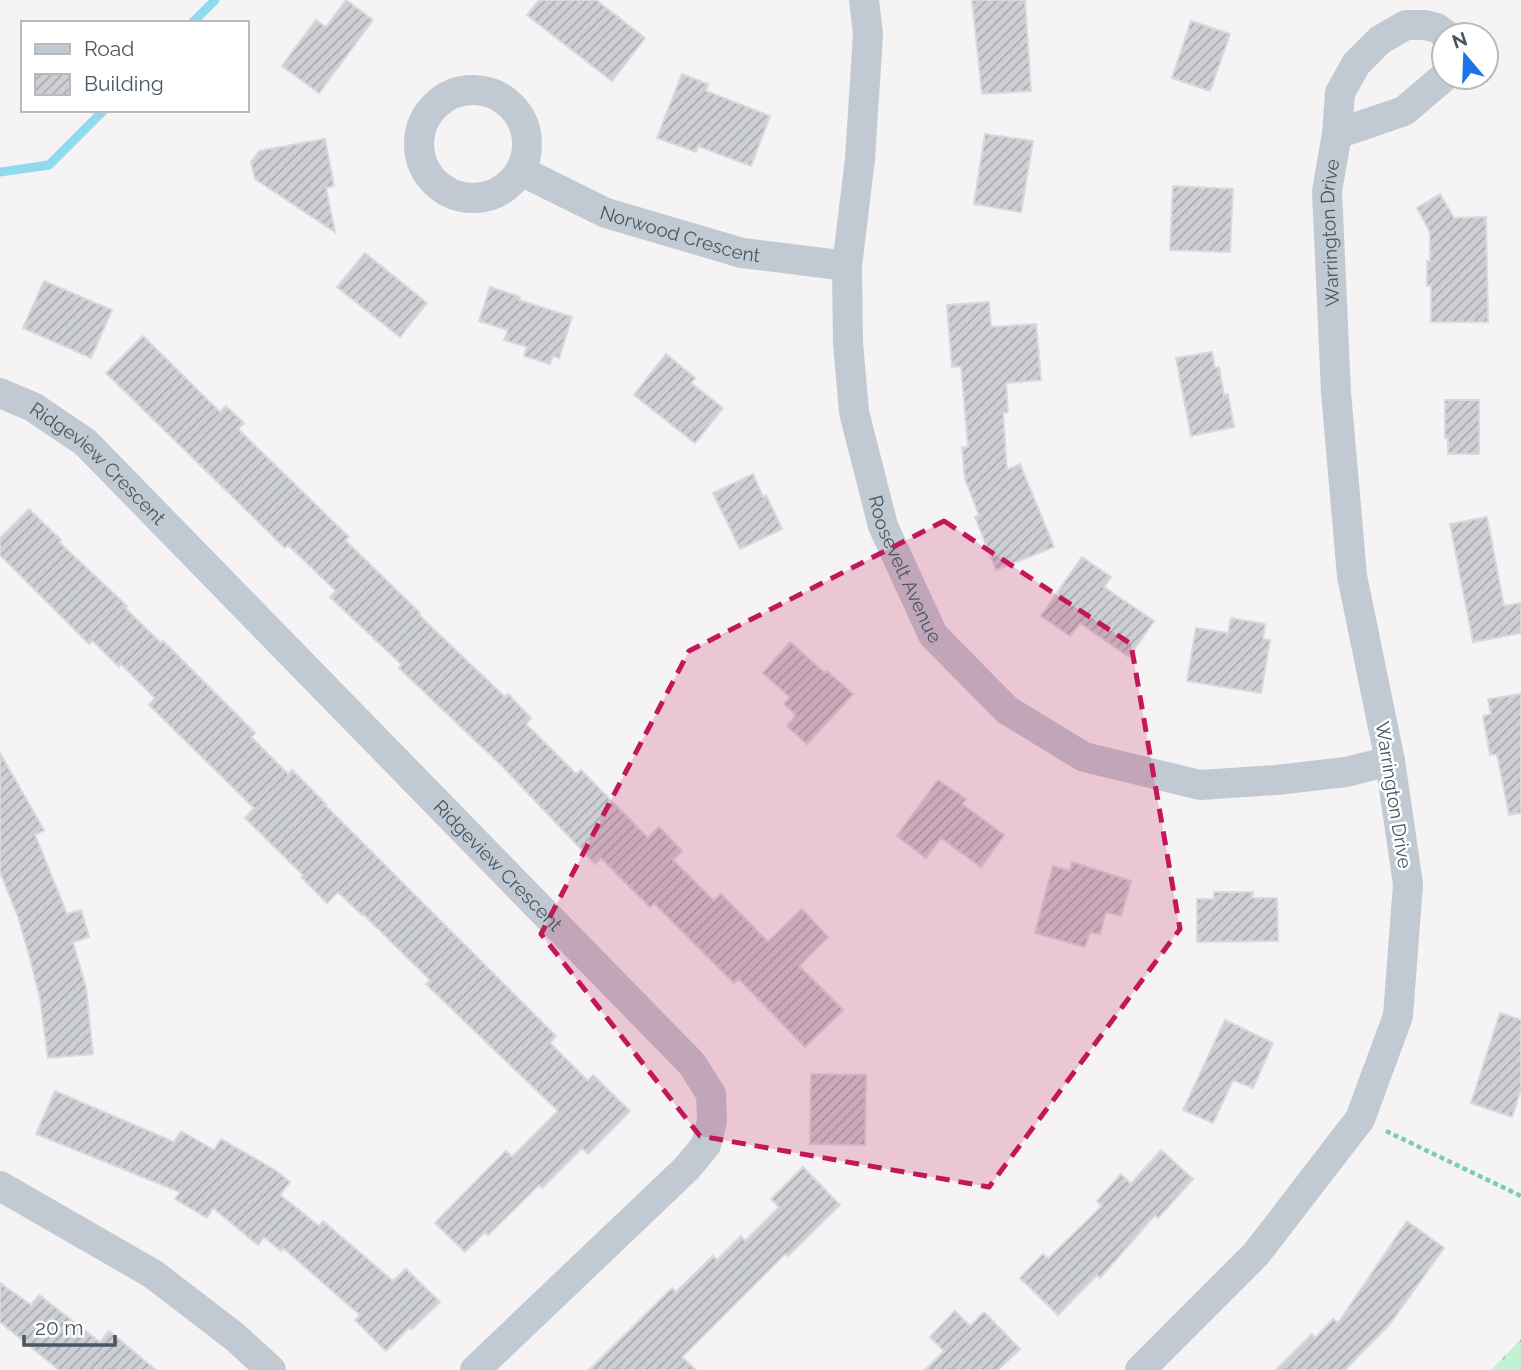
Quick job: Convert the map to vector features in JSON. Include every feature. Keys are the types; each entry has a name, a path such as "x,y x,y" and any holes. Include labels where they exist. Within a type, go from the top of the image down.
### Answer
{"street":[{"name":"Roosevelt Avenue","path":"864,0 868,46 860,159 847,266 848,343 854,412 883,526 933,635 1007,710 1084,757 1200,786 1334,773 1390,761"},
{"name":"Warrington Drive","path":"1140,1370 1256,1254 1360,1119 1398,1016 1408,884 1390,761 1352,576 1336,392 1327,191 1337,134 1340,93 1356,64 1380,40 1406,25 1430,26"},
{"name":"Warrington Drive","path":"1337,134 1404,111 1430,89"},
{"name":"Norwood Crescent","path":"521,171 606,213 742,253 847,266"},
{"name":"Ridgeview Crescent","path":"0,393 33,407 85,442 692,1064 711,1094 712,1121 706,1145 687,1168 475,1370"},
{"path":"0,1186 153,1274 235,1337 271,1370"}],"path":[{"path":"1360,1119 1521,1196"}],"highlighted area":[{"path":"944,521 1131,644 1180,929 989,1187 700,1136 541,934 689,651"}],"green space":[{"path":"1521,1339 1521,1370 1491,1370"}],"building":[{"path":"346,0 373,20 319,93 282,66 316,20 326,27"},
{"path":"539,0 596,0 645,38 612,81 527,15"},
{"path":"972,0 1025,0 1031,91 982,94"},
{"path":"1191,21 1230,34 1210,91 1172,78"},
{"path":"682,74 708,84 706,91 770,116 751,166 698,146 696,152 657,138"},
{"path":"985,134 1033,141 1021,212 974,204"},
{"path":"325,139 334,186 326,188 335,232 255,179 251,162 259,151"},
{"path":"1173,186 1233,189 1230,252 1170,250"},
{"path":"1440,194 1454,218 1486,217 1488,322 1431,322 1431,285 1427,286 1430,232 1417,208"},
{"path":"365,253 427,303 400,337 337,287"},
{"path":"44,281 112,310 91,358 23,328"},
{"path":"490,287 520,297 519,300 572,317 559,358 553,356 550,364 524,356 527,347 504,340 508,330 479,321"},
{"path":"989,302 991,327 1036,324 1041,380 1006,383 1008,412 1003,413 1007,470 1020,464 1054,547 996,570 975,517 979,515 965,479 962,447 968,447 961,366 952,367 947,305"},
{"path":"143,336 220,412 226,406 244,423 238,429 349,537 345,540 420,613 419,615 505,697 508,694 531,718 526,724 576,774 581,770 648,838 659,827 682,851 673,860 714,901 721,894 768,942 802,909 828,937 799,966 843,1010 805,1047 739,979 734,983 654,903 650,907 601,858 595,864 502,766 399,668 402,665 330,597 336,591 288,545 285,548 106,373"},
{"path":"1212,352 1215,368 1219,367 1224,395 1228,394 1234,427 1191,436 1176,358"},
{"path":"666,354 695,378 691,383 723,408 695,443 634,395"},
{"path":"1445,400 1479,400 1479,454 1448,454 1448,438 1445,438"},
{"path":"753,474 782,529 740,549 713,493"},
{"path":"29,509 61,540 59,542 127,606 125,608 161,643 163,641 255,733 251,737 288,774 292,770 556,1036 550,1043 588,1081 593,1075 630,1111 588,1154 582,1148 542,1188 539,1185 488,1235 485,1232 465,1252 435,1223 506,1151 512,1157 558,1111 426,984 430,980 363,914 338,892 327,903 301,877 303,875 245,818 254,808 149,705 155,698 93,641 89,644 0,555 0,538"},
{"path":"1487,517 1504,606 1521,603 1521,633 1473,642 1450,524"},
{"path":"1082,557 1111,577 1104,587 1154,621 1129,657 1080,623 1070,636 1041,616"},
{"path":"1231,618 1265,624 1263,639 1270,640 1261,693 1187,681 1196,628 1228,633"},
{"path":"790,642 853,694 807,744 787,726 796,715 784,704 790,697 763,673"},
{"path":"1521,694 1521,813 1509,815 1497,754 1490,755 1483,716 1491,714 1488,699"},
{"path":"0,753 44,830 35,835 67,914 81,910 89,937 73,942 86,988 93,1054 48,1058 40,998 29,955 18,917 0,872"},
{"path":"938,780 966,799 962,804 1004,835 981,867 941,838 926,858 897,836"},
{"path":"1072,862 1131,881 1121,916 1106,912 1100,934 1090,932 1085,947 1035,933 1053,866 1070,871"},
{"path":"1214,892 1253,892 1252,898 1277,898 1278,941 1197,942 1197,899 1214,899"},
{"path":"1500,1013 1521,1020 1521,1089 1512,1117 1471,1103"},
{"path":"1225,1020 1273,1043 1253,1088 1233,1080 1213,1123 1183,1110"},
{"path":"811,1074 866,1075 865,1145 810,1144"},
{"path":"55,1091 174,1142 181,1131 214,1150 221,1139 275,1170 290,1182 280,1195 319,1226 323,1221 393,1281 406,1269 440,1302 386,1351 355,1320 360,1315 283,1248 281,1251 264,1237 258,1245 213,1208 207,1218 175,1199 180,1192 36,1134"},
{"path":"1161,1150 1193,1179 1158,1218 1155,1215 1100,1278 1097,1275 1058,1315 1020,1278 1043,1254 1048,1259 1102,1206 1097,1201 1121,1174 1131,1184"},
{"path":"803,1167 840,1205 788,1256 785,1254 682,1357 696,1370 589,1370 672,1288 676,1292 713,1256 717,1260 741,1236 745,1241 779,1207 771,1199"},
{"path":"1407,1221 1444,1248 1389,1325 1345,1370 1276,1370 1312,1334 1315,1338 1333,1319 1338,1323"},
{"path":"0,1283 31,1305 39,1295 100,1342 109,1331 156,1370 59,1370 0,1322"},
{"path":"955,1311 970,1326 984,1312 1020,1349 998,1370 925,1370 944,1351 930,1337"}],"waterway":[{"path":"194,21 215,0"},
{"path":"0,172 49,165 102,112"}]}
